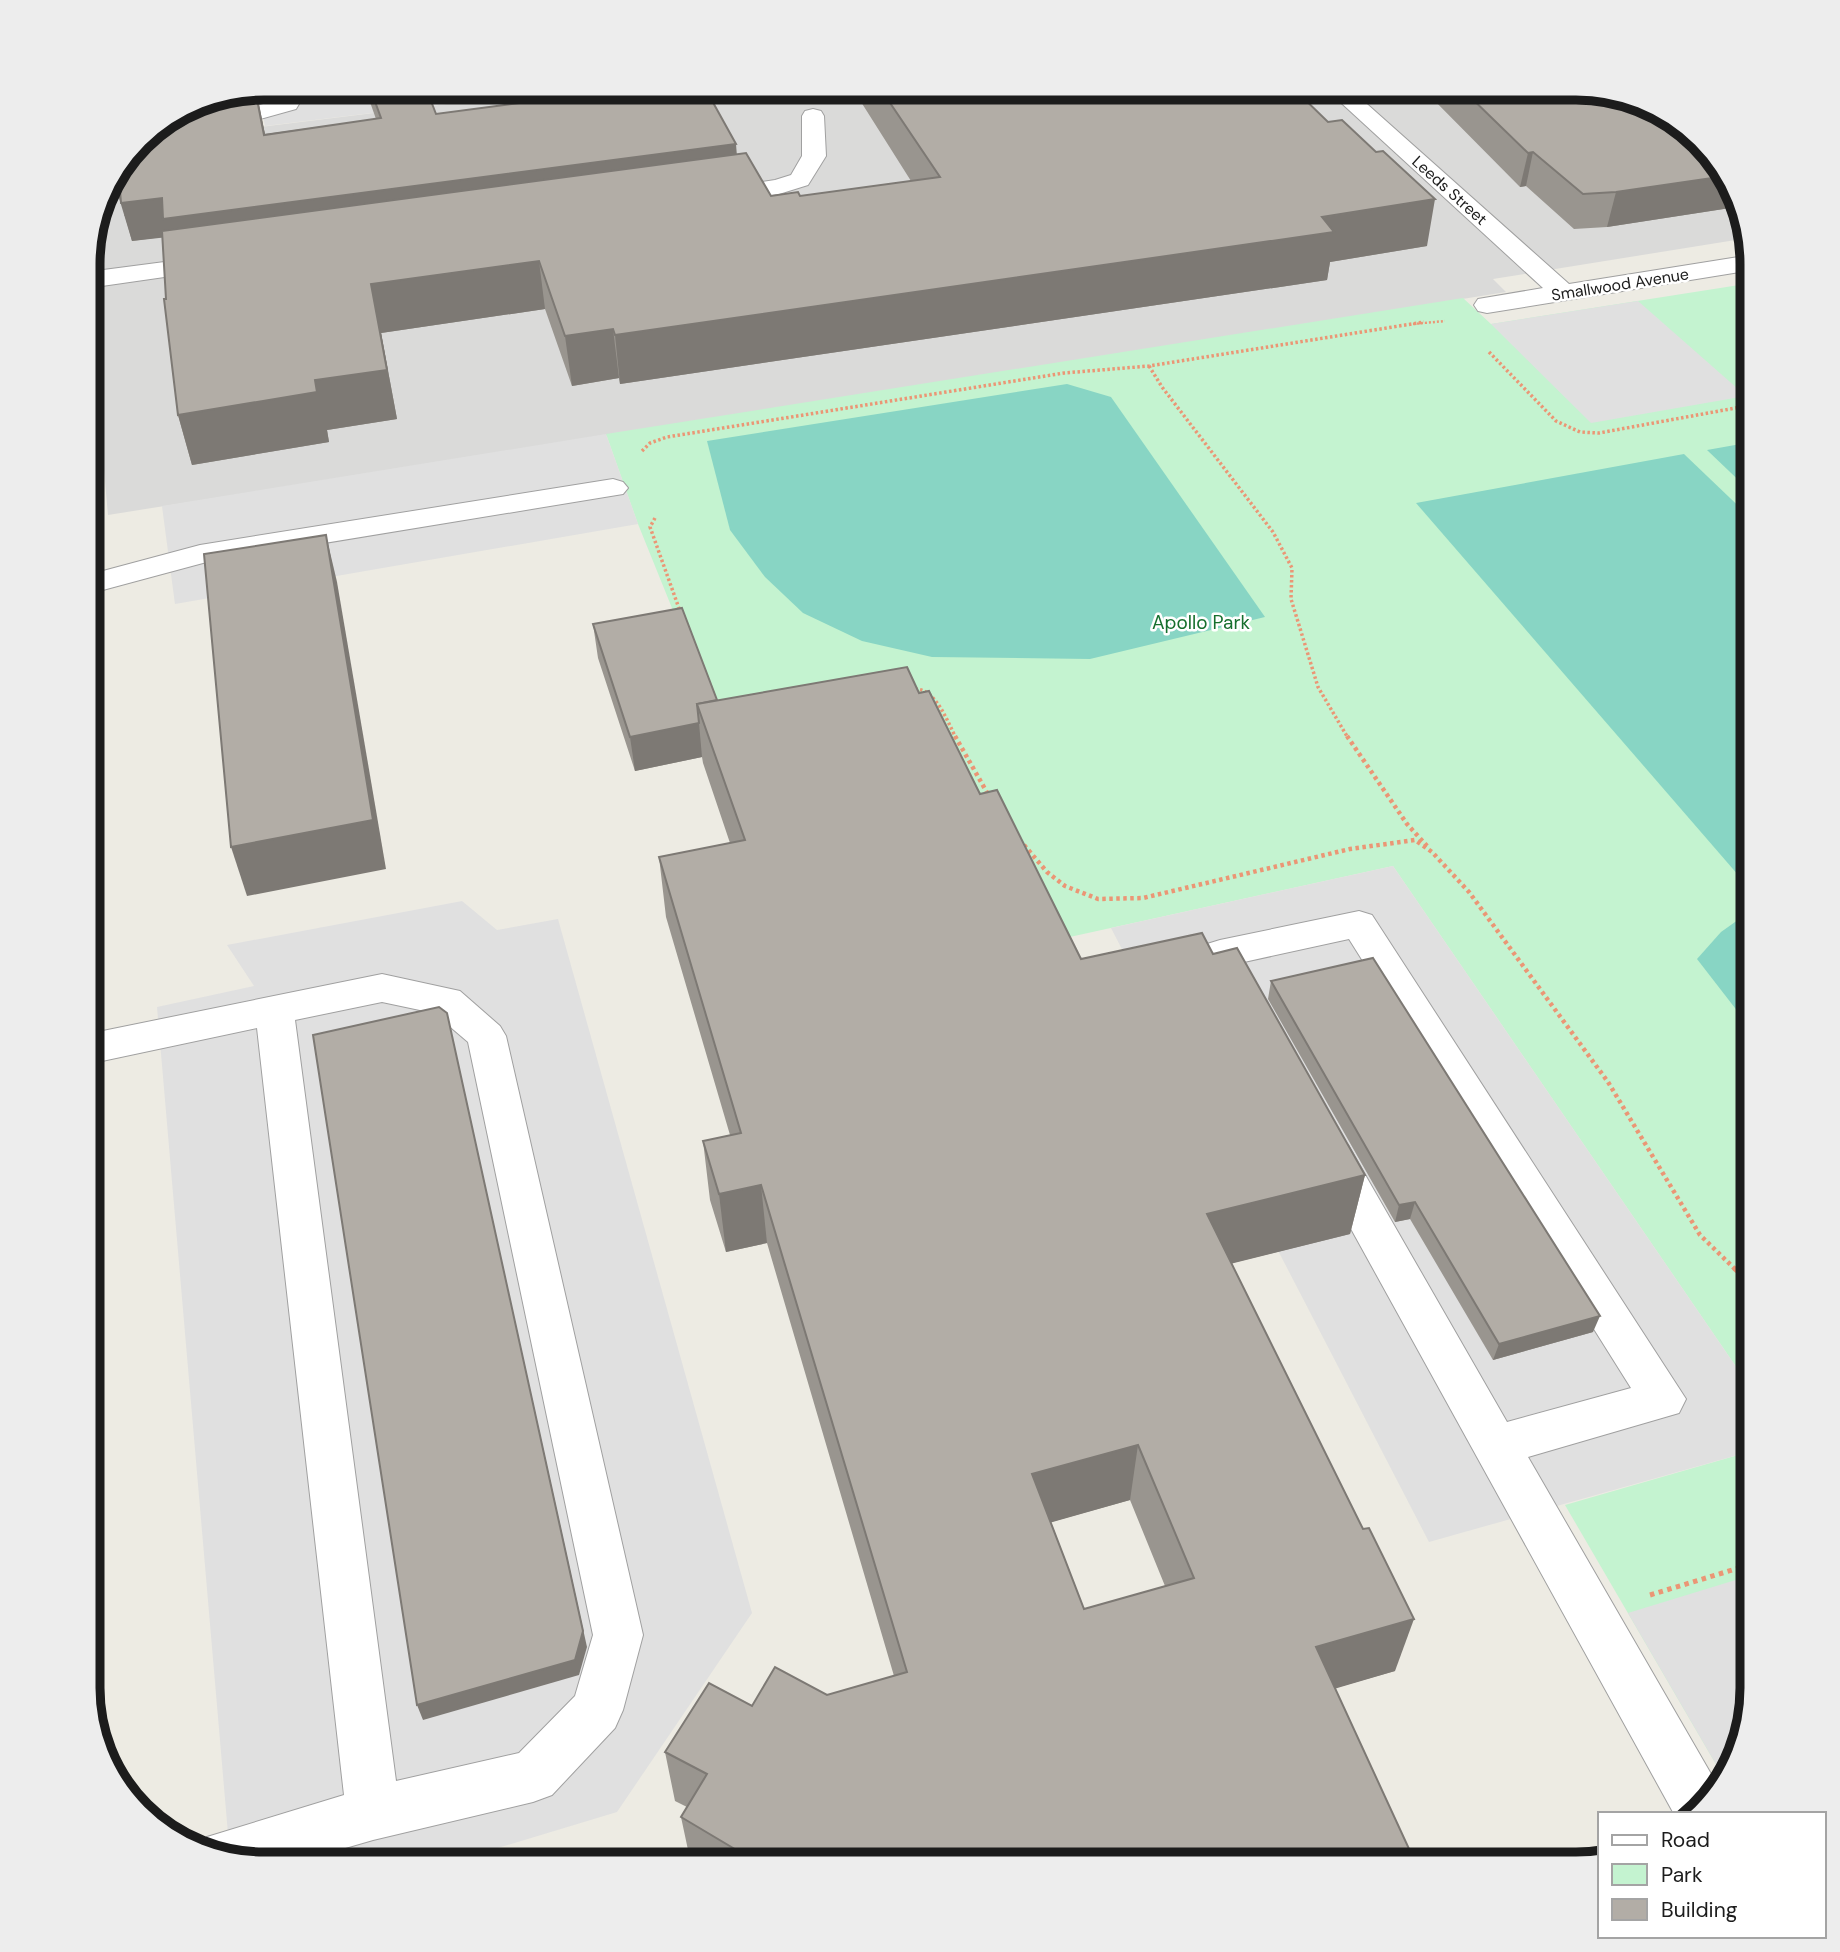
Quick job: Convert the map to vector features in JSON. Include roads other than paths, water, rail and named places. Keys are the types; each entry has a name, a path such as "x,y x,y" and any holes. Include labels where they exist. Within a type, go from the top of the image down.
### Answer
{"street":[{"name":"Leeds Street","path":"1349,100 1564,293"},
{"path":"181,123 253,114 288,104"},
{"path":"696,198 779,187 800,180 814,156 813,116"},
{"path":"100,278 240,260"},
{"name":"Smallwood Avenue","path":"1487,305 1740,264"},
{"path":"100,582 200,554 613,488"},
{"path":"1254,1014 1220,954 1360,924 1663,1399 1494,1446"},
{"path":"100,1046 382,988 446,1002 486,1036 618,1635 597,1710 533,1776 373,1813 244,1851"},
{"path":"274,1009 373,1813"},
{"path":"1314,1122 1494,1446 1696,1800"}],"park label":[{"name":"Apollo Park","path":"1201,622"}]}
